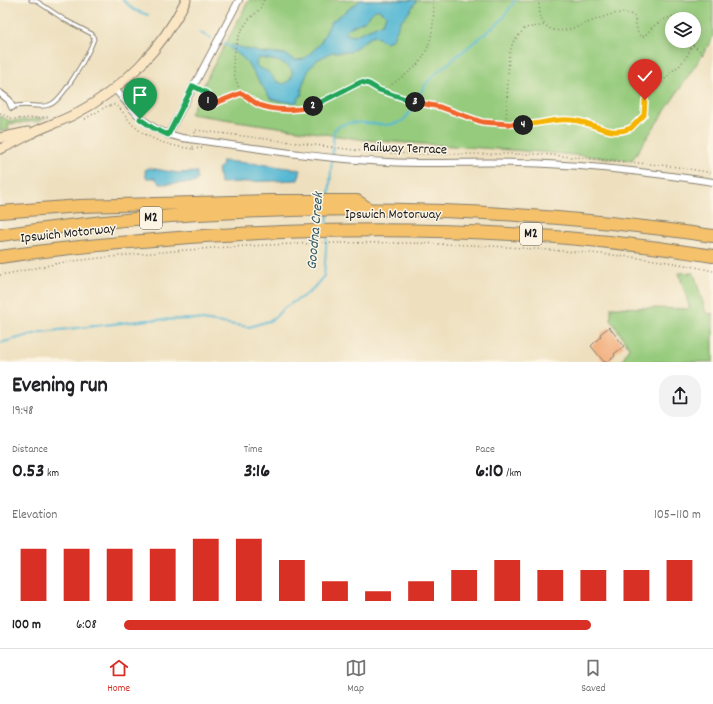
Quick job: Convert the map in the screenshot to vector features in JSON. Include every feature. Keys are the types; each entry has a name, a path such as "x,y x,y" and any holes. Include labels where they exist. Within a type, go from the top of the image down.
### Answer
{"highway":[{"path":"0,212 110,205 304,206"},
{"name":"Ipswich Motorway","path":"0,235 155,217 304,206 348,206 370,210 454,211 532,215 638,225 713,236"},
{"name":"Ipswich Motorway","path":"0,257 173,238 301,238 348,230 442,230 535,235 643,246 713,256"}],"main road":[{"path":"0,149 73,115 115,88 158,46 171,27 186,0"},
{"path":"0,138 37,131"}],"street":[{"path":"168,135 239,0"},
{"name":"Railway Terrace","path":"115,88 140,119 153,128 168,135 182,138 349,159 411,163 485,162 548,164 638,171 713,182"},
{"path":"0,93 8,100 12,107"}],"lane":[{"path":"12,107 22,103 46,106 53,104 75,76 94,40 92,34 65,20 35,0 31,0"}],"path":[{"path":"264,0 259,10 249,19 236,44 234,53 235,78 241,93 259,105 285,109 310,107 361,82 420,104 440,107 476,120 506,125 526,125 564,119 585,123 608,132 623,132 639,121 644,115 646,95 680,65 691,48"},
{"path":"382,91 417,64 425,51 430,38 434,11 433,0"},
{"path":"538,0 541,18 546,25 554,30 564,32 591,21 621,12 634,16 638,33 642,37 652,27 665,19"},
{"path":"506,125 509,64 513,42 525,28 546,25"},
{"path":"696,48 703,54"},
{"path":"193,86 207,93 207,100 212,103 241,93"},
{"path":"89,117 107,106 115,105 141,131 156,140 193,149 193,146"},
{"path":"0,113 13,119 24,117 52,117"},
{"path":"195,134 195,130 351,150"},
{"path":"0,275 72,261 301,238 349,242 498,246 565,251 664,262 713,271"}],"green space":[{"path":"249,0 713,0 713,37 632,160 365,140 190,114 210,72"},
{"path":"0,116 10,121 46,118 40,121 8,124 9,130 0,131"},
{"path":"679,273 694,273 706,313 713,314 713,362 622,362 629,347 611,320 611,307 690,309"}],"water":[{"path":"361,0 417,0 407,15 401,20 392,40 385,42 373,35 350,52 332,52 317,60 309,69 302,86 302,94 296,103 278,101 270,98 248,64 242,57 230,49 232,45 263,53 285,54 294,60 304,59 320,44 331,22","holes":["375,10 379,10 386,15 383,23 353,36 346,34 347,29 364,21","258,58 269,59 288,66 292,74 290,80 284,84 277,82 270,73 256,65"]},
{"path":"221,161 261,164 301,170 298,180 220,183 218,169 223,165"},
{"path":"149,168 178,173 197,172 197,180 194,183 160,184 155,178 146,178 145,170"}],"building":[{"path":"609,327 624,346 614,354 615,356 607,362 604,362 591,346 601,336 600,334"}],"waterway":[{"path":"123,0 134,10 148,15"},
{"name":"Goodna Creek","path":"329,198 334,130 341,125 349,123 385,125 402,121 409,114 424,87 432,77 500,22 516,0"},
{"path":"199,32 211,38"},
{"path":"223,43 233,48"},
{"name":"Goodna Creek","path":"327,226 328,214"},
{"name":"Goodna Creek","path":"0,343 41,332 148,320 195,319 249,327 272,320 284,308 310,292 324,276 327,234"}],"route":[{"path":"140,119 153,128 168,135 193,86 206,92 208,95 207,100 212,103 216,103 224,98 241,93 259,105 285,109 310,107 363,82 379,90 420,104 448,109 482,122 515,126 564,119 592,125 603,131 623,132 632,127 644,115 645,100"}]}
